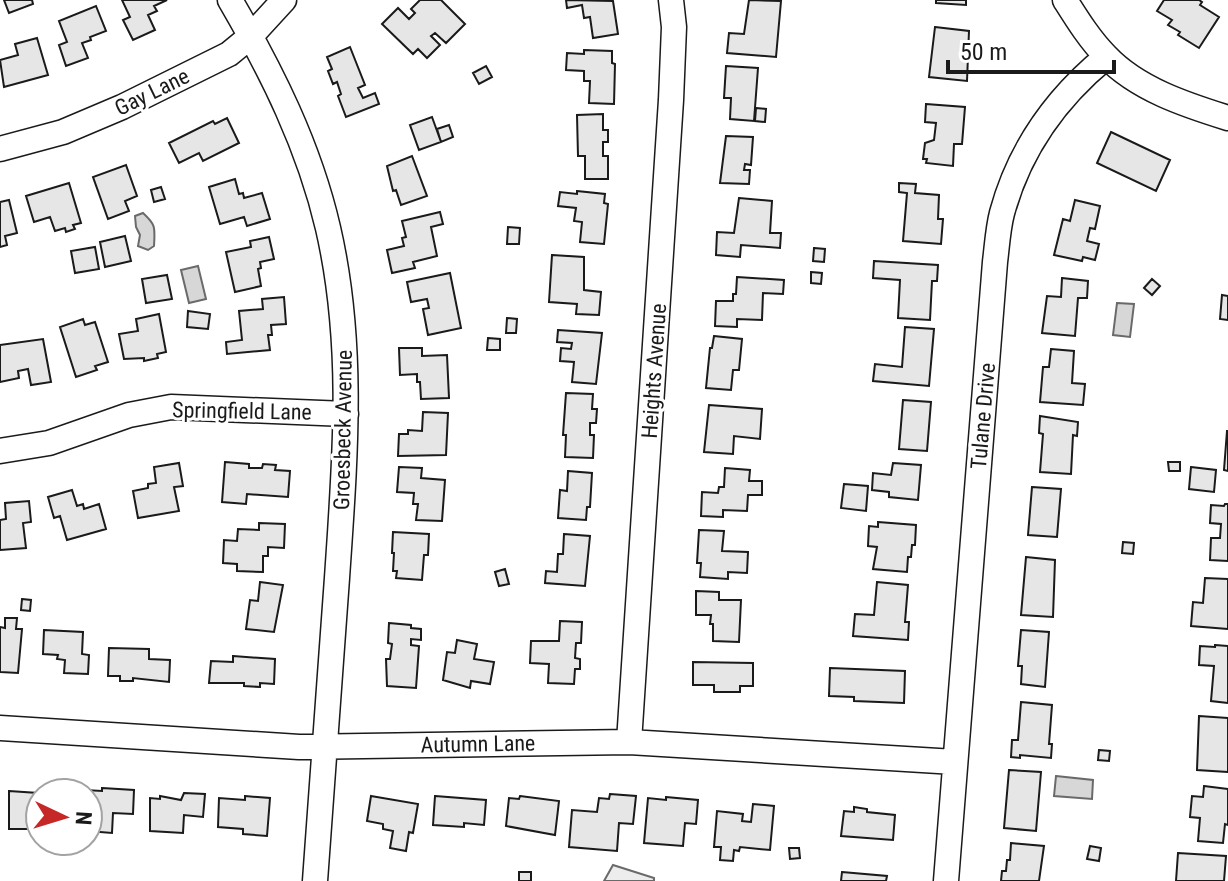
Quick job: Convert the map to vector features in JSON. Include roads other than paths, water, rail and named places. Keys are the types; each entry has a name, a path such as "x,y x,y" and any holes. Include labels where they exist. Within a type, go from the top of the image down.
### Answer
{"street":[{"name":"Groesbeck Avenue","path":"230,0 291,117 312,171 328,228 347,348 346,414 315,881"},
{"name":"Gay Lane","path":"0,149 63,132 122,107 229,54 251,36 284,0"},
{"name":"Heights Avenue","path":"629,742 671,100 674,27 671,0"},
{"path":"1065,0 1106,57 1162,94 1228,118"},
{"name":"Tulane Drive","path":"946,881 1001,215 1015,174 1038,129 1068,92 1106,57"},
{"name":"Springfield Lane","path":"0,451 49,443 129,415 171,407 346,414"},
{"name":"Autumn Lane","path":"0,728 325,747 629,742 955,762"}]}
